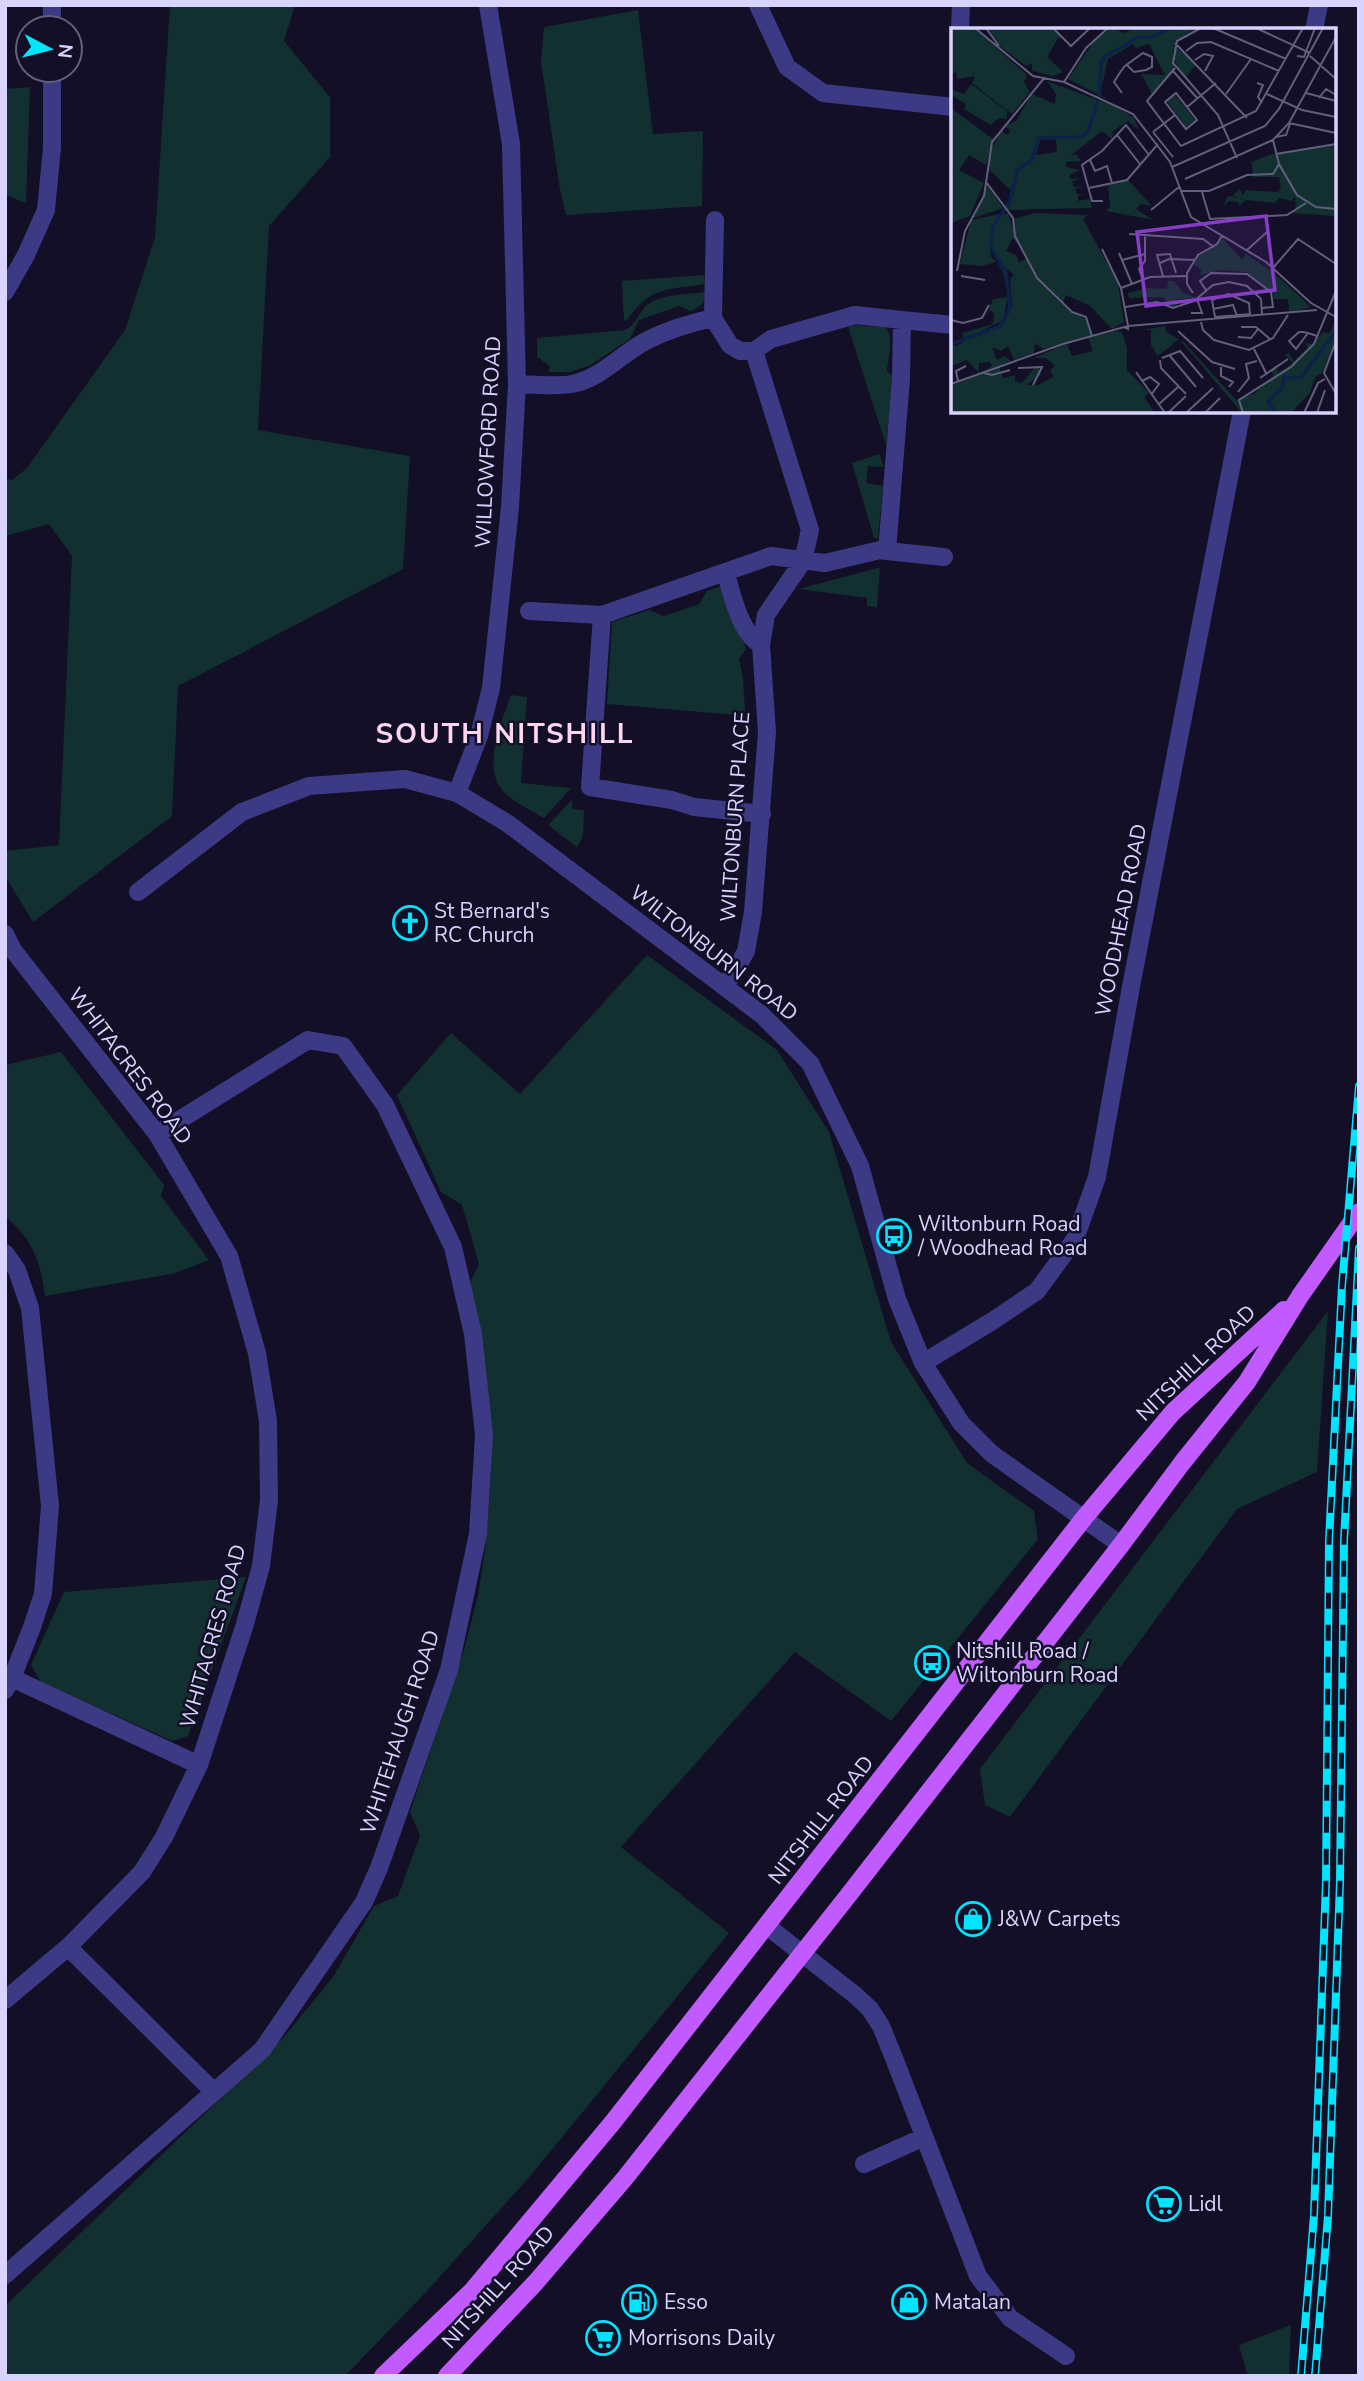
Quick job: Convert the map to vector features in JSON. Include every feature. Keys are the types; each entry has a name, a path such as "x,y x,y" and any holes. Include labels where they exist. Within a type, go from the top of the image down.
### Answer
{"main road":[{"name":"NITSHILL ROAD","path":"447,2376 536,2282 625,2178 847,1896 1247,1382 1300,1296 1359,1212"},
{"name":"NITSHILL ROAD","path":"394,2372 472,2291 613,2122 1084,1518 1173,1412 1300,1296"}],"street":[{"name":"WILLOWFORD ROAD","path":"457,793 479,736 491,688 509,519 517,384 511,144 488,5"},
{"path":"758,5 787,67 823,93 951,107"},
{"path":"960,28 961,5"},
{"path":"1314,28 1319,5"},
{"path":"5,292 26,255 46,210 52,148 52,84"},
{"path":"715,220 713,318 730,345 740,351 754,351 771,339 855,315 951,325"},
{"path":"517,384 569,385 581,382 599,373 645,341 690,323 713,318"},
{"path":"887,551 901,379 902,320"},
{"path":"754,351 810,530 803,561"},
{"name":"WOODHEAD ROAD","path":"923,1363 1037,1291 1075,1239 1097,1177 1242,413"},
{"path":"529,611 602,615 771,556 825,563 880,550 944,557"},
{"name":"WILTONBURN PLACE","path":"724,986 746,951 753,912 767,732 761,645 766,615 803,561"},
{"path":"725,572 736,607 750,636 761,645"},
{"path":"602,615 590,787 671,800 694,807 762,814"},
{"name":"WILTONBURN ROAD","path":"138,892 242,812 309,786 405,779 457,793 507,823 762,1015 810,1063 860,1167 897,1300 923,1363 961,1423 992,1454 1121,1545"},
{"name":"WHITACRES ROAD","path":"5,2000 68,1947 142,1872 164,1837 199,1765 244,1624 261,1566 269,1500 268,1421 257,1353 229,1256 157,1134 8,945"},
{"name":"WHITEHAUGH ROAD","path":"5,2275 262,2050 364,1902 379,1868 449,1670 478,1534 484,1435 472,1334 453,1247 385,1105 343,1046 308,1040 157,1134"},
{"path":"5,1253 17,1270 30,1308 50,1506 43,1594 9,1684 199,1765"},
{"path":"767,1926 870,2009 881,2026 978,2276 1010,2318 1066,2356"},
{"path":"68,1947 214,2092"},
{"path":"864,2164 924,2137"}],"green space":[{"path":"170,5 295,5 284,41 330,97 330,157 269,226 258,430 410,456 403,569 178,686 172,816 33,922 5,876 5,851 59,845 72,556 49,524 5,536 5,478 12,480 27,468 125,330 155,237"},
{"path":"638,10 653,134 703,131 702,206 566,215 541,62 544,27"},
{"path":"30,87 26,203 5,195 5,89"},
{"path":"704,275 705,284 661,291 645,300 624,321 622,281"},
{"path":"705,292 703,302 694,310 679,306 639,320 630,339 589,366 569,372 548,372 550,366 537,357 537,338 625,330 634,323 644,308 656,300"},
{"path":"848,327 885,327 890,336 887,371 893,376 886,445"},
{"path":"879,454 884,467 868,466 866,483 883,486 878,538 874,538 852,463"},
{"path":"880,568 877,607 867,606 867,598 799,589"},
{"path":"724,585 746,649 739,659 745,713 749,716 607,704 612,622 649,610 664,616 699,604 707,591"},
{"path":"511,695 527,697 521,783 571,788 544,818 511,798 496,780 496,743"},
{"path":"572,800 572,809 584,810 583,836 577,847 548,825"},
{"path":"647,955 777,1050 829,1132 891,1342 967,1463 1034,1511 1038,1539 891,1721 795,1652 621,1847 729,1933 532,2174 427,2291 345,2376 5,2376 5,2306 283,2038 333,1977 374,1906 398,1896 420,1836 410,1812 464,1650 478,1596 486,1543 491,1434 483,1350 470,1282 479,1264 462,1205 441,1192 397,1095 451,1033 520,1094"},
{"path":"61,1052 164,1185 161,1196 209,1260 176,1273 45,1296 38,1261 29,1242 5,1216 5,1065"},
{"path":"1328,1311 1317,1472 1237,1509 1010,1817 985,1805 980,1769"},
{"path":"246,1577 188,1736 172,1741 41,1682 31,1665 64,1592"},
{"path":"1291,2325 1289,2376 1248,2376 1239,2345"}],"railway":[{"path":"1301,2376 1314,2215 1326,1881 1329,1541 1342,1286 1359,1086"},
{"path":"1315,2376 1328,2216 1340,1882 1344,1541 1359,1248"}],"place":[{"name":"St Bernard's RC Church","path":"410,923"},
{"name":"Wiltonburn Road / Woodhead Road","path":"894,1236"},
{"name":"Nitshill Road / Wiltonburn Road","path":"932,1663"},
{"name":"J&W Carpets","path":"973,1919"},
{"name":"Lidl","path":"1164,2204"},
{"name":"Esso","path":"639,2302"},
{"name":"Matalan","path":"909,2302"},
{"name":"Morrisons Daily","path":"603,2338"}],"district":[{"name":"SOUTH NITSHILL","path":"505,734"}]}
